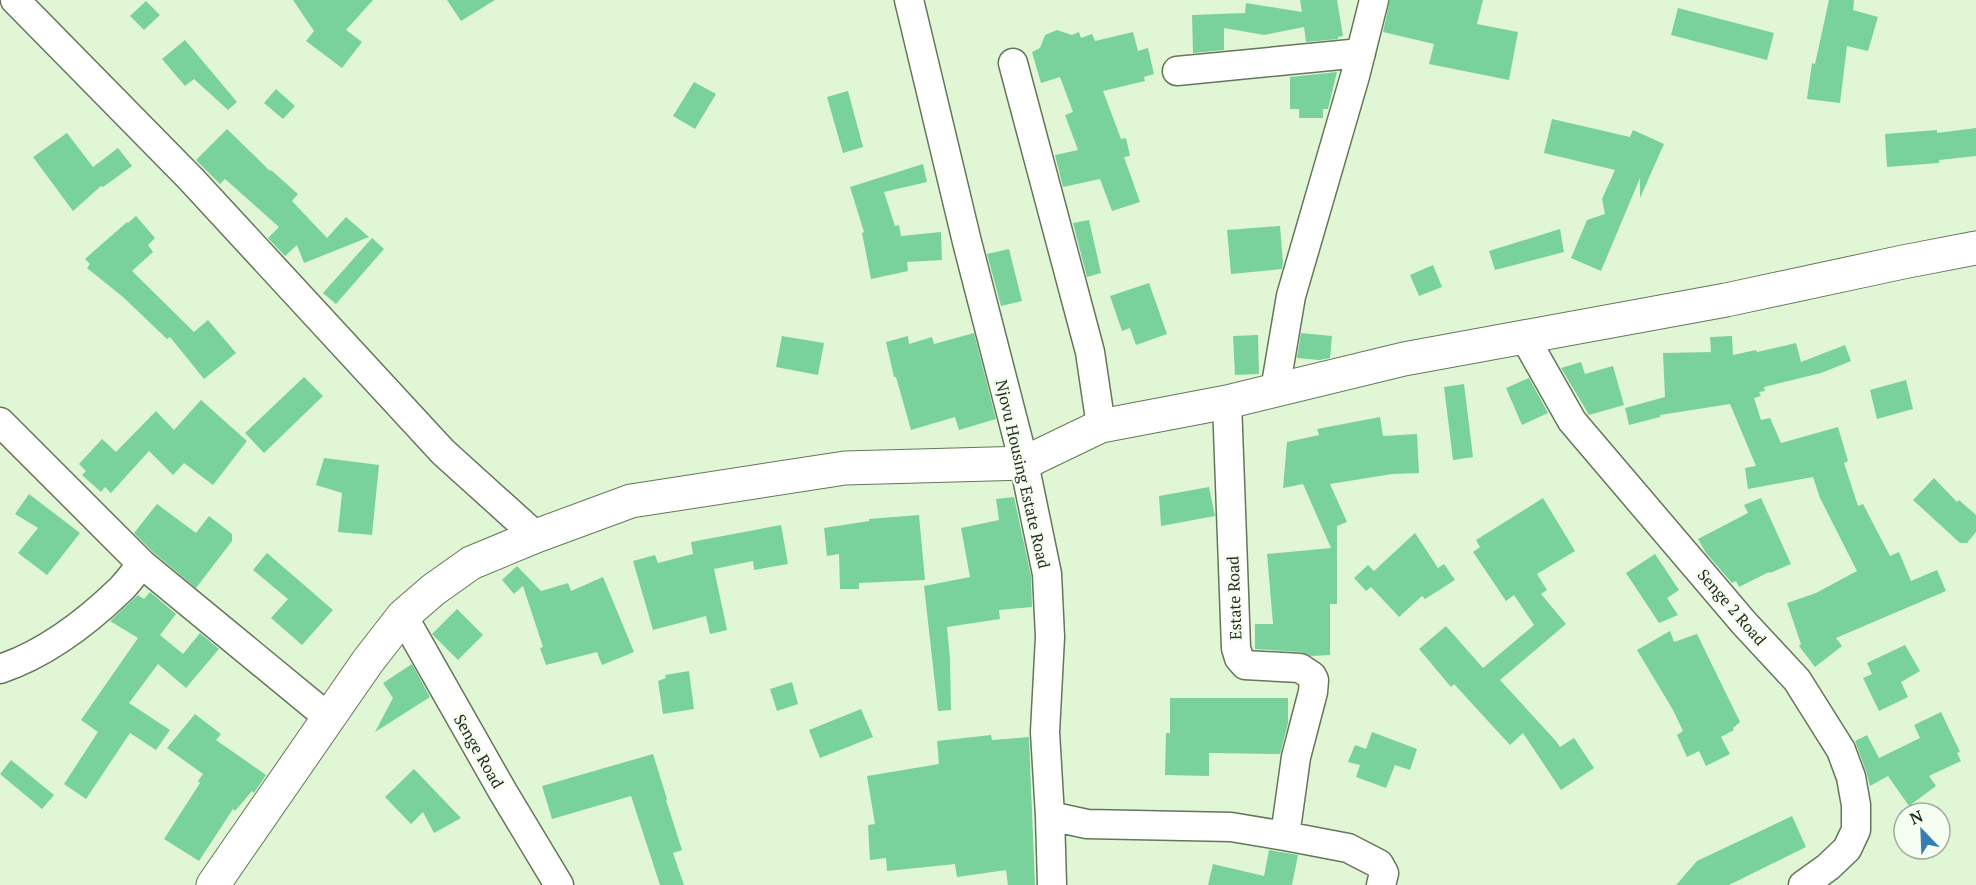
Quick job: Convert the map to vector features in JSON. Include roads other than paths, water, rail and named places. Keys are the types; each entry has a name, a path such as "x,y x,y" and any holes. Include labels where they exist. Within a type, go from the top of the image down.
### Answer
{"street":[{"path":"15,0 191,179 443,452 536,536"},
{"name":"Njovu Housing Estate Road","path":"909,0 967,242 1024,463 1047,574 1050,636 1045,732 1050,816"},
{"path":"1275,390 1291,296 1374,0"},
{"path":"1177,71 1361,53"},
{"path":"1013,63 1090,351 1101,426"},
{"path":"213,885 368,661 403,616 433,590 471,564 536,536 631,501 845,468 1024,463 1101,426 1227,402 1404,359 1726,300 1976,248"},
{"name":"Senge 2 Road","path":"1525,338 1572,421 1744,623 1797,680 1841,750 1851,777 1856,805 1856,830 1847,849 1828,867 1803,885"},
{"name":"Estate Road","path":"1227,402 1236,648 1239,658 1245,665 1300,668 1314,680 1296,757 1285,836"},
{"path":"0,422 142,564 329,718"},
{"path":"0,669 29,657 84,622 123,588 142,564"},
{"name":"Senge Road","path":"403,616 559,885"},
{"path":"1052,885 1050,816 1087,824 1231,827 1348,848 1379,864 1384,873 1381,885"}]}
